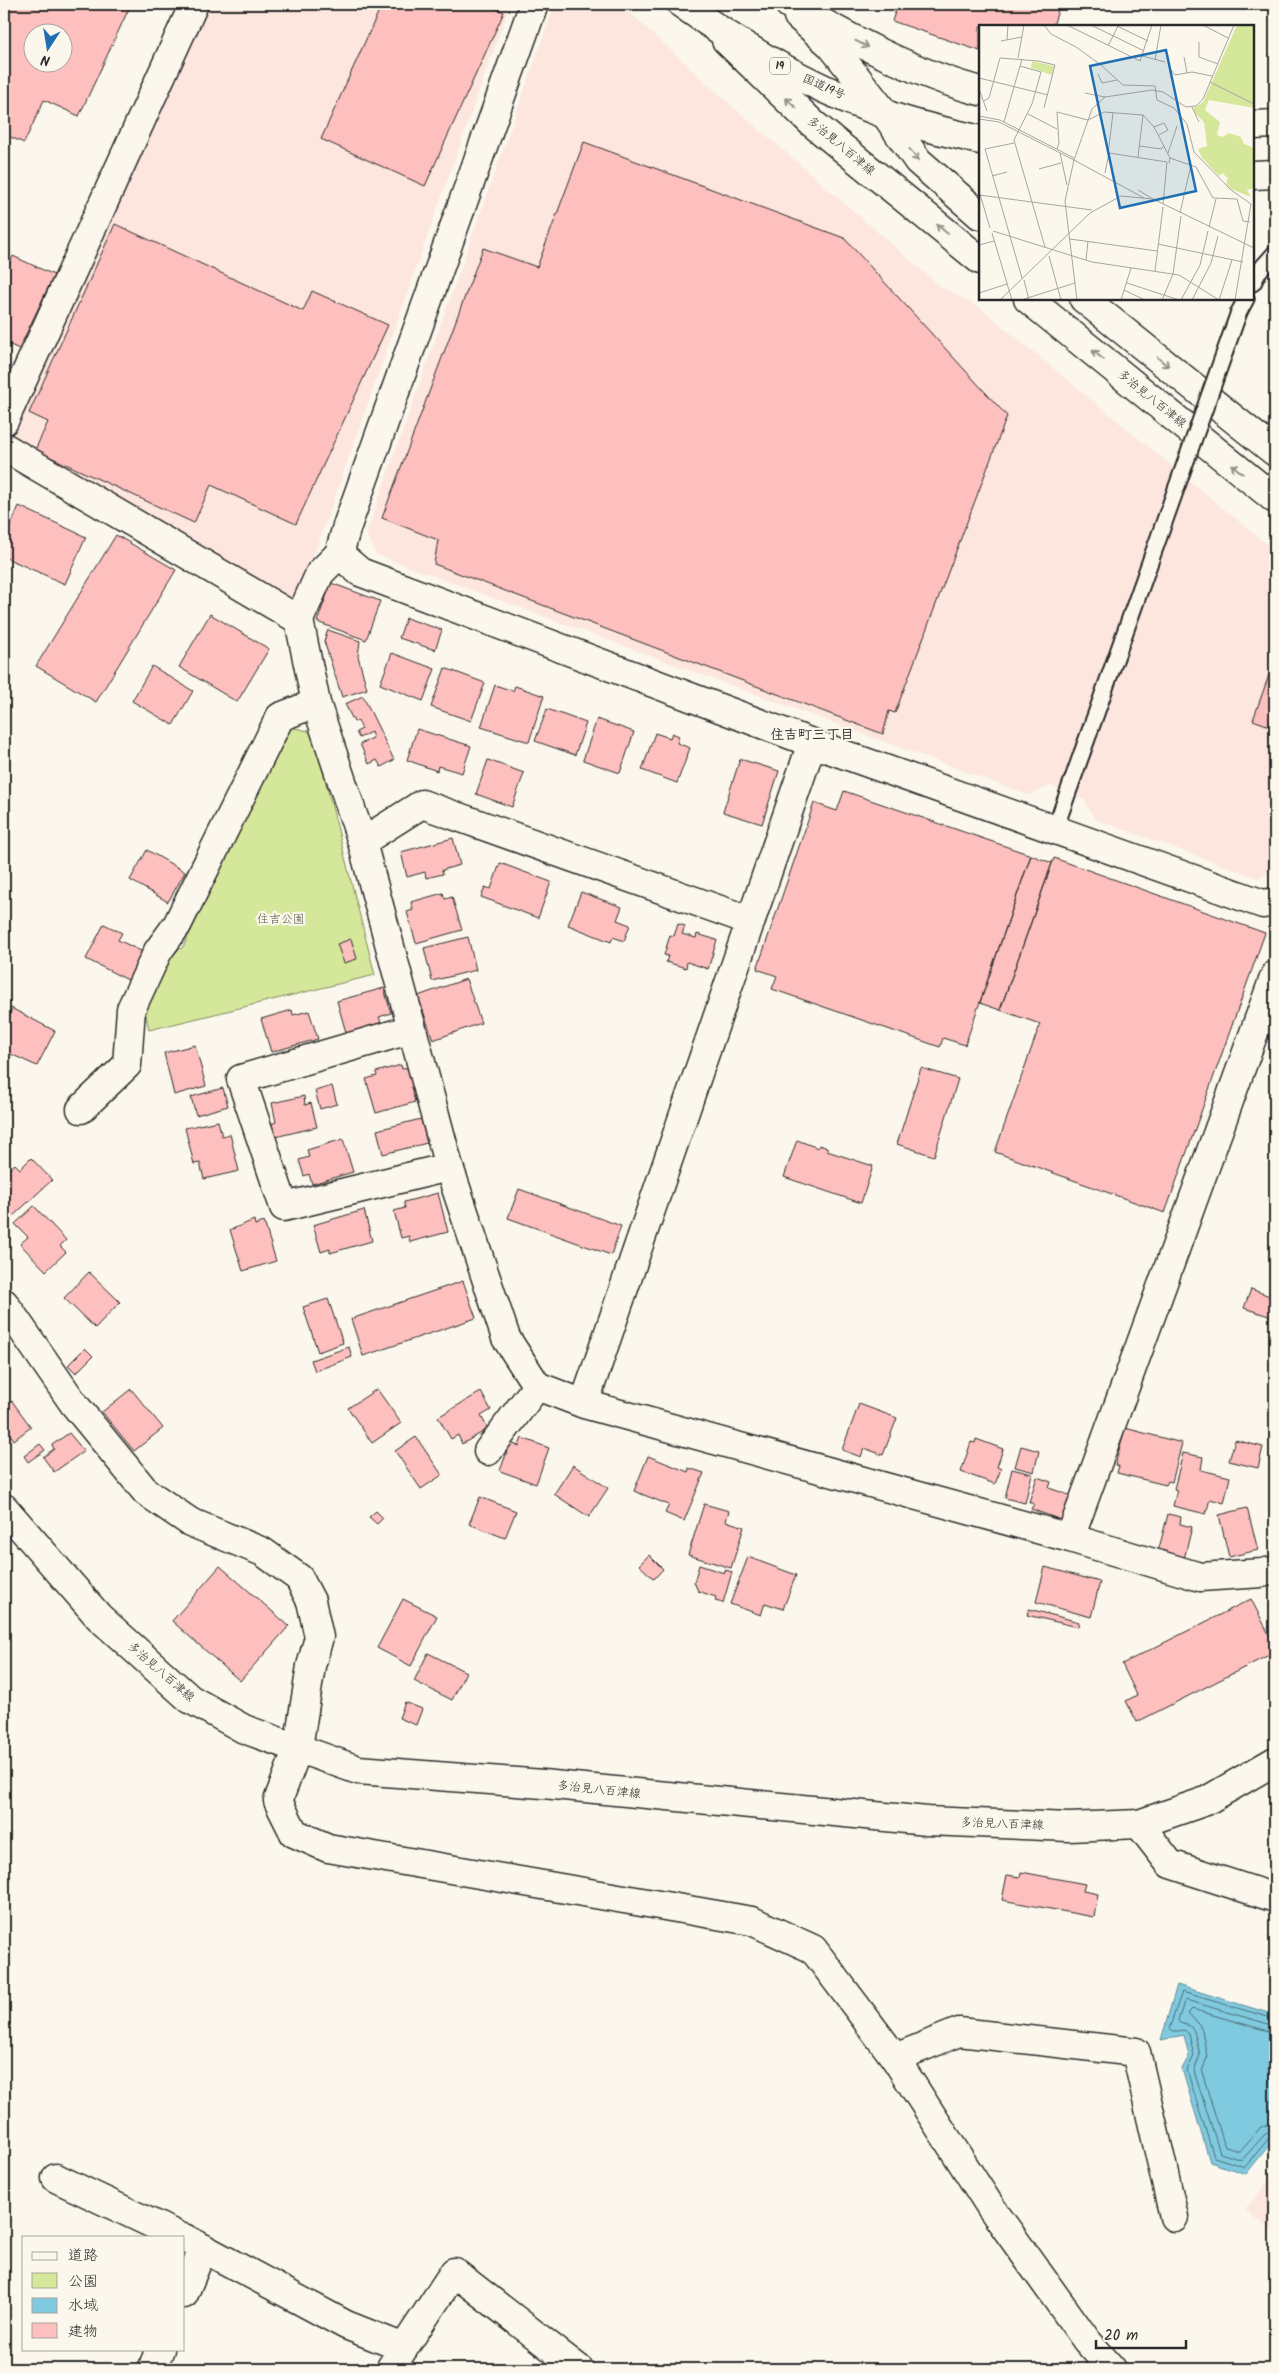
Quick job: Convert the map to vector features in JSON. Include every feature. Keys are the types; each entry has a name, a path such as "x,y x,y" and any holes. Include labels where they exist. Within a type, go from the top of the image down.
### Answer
{"main road":[{"path":"4,422 194,4"},
{"path":"534,4 347,526 339,554 320,573 299,620 316,702 362,842 449,1167 506,1338 537,1386 584,1404 1070,1538 1200,1577 1262,1573 1275,1570"},
{"name":"国道19号","path":"682,4 710,24 802,78 886,115 979,140"},
{"path":"784,4 831,45 886,115 918,161 979,214"},
{"path":"789,4 834,30 894,59 979,91"},
{"name":"多治見八百津線","path":"710,24 812,123 979,259"},
{"path":"1254,125 1275,124"},
{"path":"1254,175 1275,174"},
{"name":"多治見八百津線","path":"1029,300 1275,500"},
{"path":"1085,300 1275,452"},
{"path":"4,447 299,620"},
{"path":"339,554 360,572 812,743 1263,904 1275,902"},
{"path":"81,1109 127,1066 131,1009 158,951 177,925 280,717 316,702"},
{"path":"584,1404 812,743"},
{"path":"362,842 422,804 751,921"},
{"path":"1070,1538 1275,975"},
{"path":"412,1029 242,1079 284,1207 449,1167"},
{"path":"4,1303 74,1404 146,1492 190,1522 263,1552 298,1578 311,1601 319,1637 311,1666 298,1748 278,1801 294,1833 328,1848 752,1921 813,1949 895,2058 990,2206 1087,2341 1112,2369"},
{"path":"488,1451 537,1386"},
{"name":"多治見八百津線","path":"4,1508 99,1617 190,1699 244,1729 358,1770 552,1785 927,1821 1069,1826 1139,1824 1206,1801 1275,1761"},
{"path":"1139,1824 1170,1864 1275,1898"},
{"path":"895,2058 959,2032 1136,2052 1174,2217"},
{"path":"56,2178 178,2236"},
{"path":"185,2283 189,2241 346,2326 397,2359 454,2272 579,2369"},
{"path":"152,2369 160,2350"}],"lane":[{"path":"1254,281 1259,271 1275,254"},
{"path":"1054,829 1243,305"}],"shaded area":[{"path":"203,4 510,4 299,597 286,598 8,437"},
{"path":"555,4 620,4 723,98 941,287 979,307 1275,551 1275,869 1258,878 1095,819 1084,800 1051,786 1029,795 377,555 366,534"},
{"path":"1275,2173 1275,2233 1245,2210"}],"green space":[{"name":"住吉公園","path":"290,727 313,732 375,975 149,1030 145,1011 165,958 183,947"}],"water":[{"path":"1177,1985 1275,2015 1275,2138 1246,2174 1210,2162 1182,2069 1189,2056 1184,2035 1161,2040"}],"building":[{"path":"4,4 131,4 79,116 44,100 24,143 4,134"},
{"path":"382,4 484,4 504,12 425,186 321,139"},
{"path":"898,4 1060,4 1053,25 979,25 979,51 892,21"},
{"path":"584,142 844,238 1007,416 895,713 889,711 883,734 434,564 438,540 382,518 483,248 537,267"},
{"path":"115,224 303,311 312,291 388,325 296,524 211,485 194,523 35,450 48,422 29,413"},
{"path":"13,256 54,275 19,349 4,342 4,277"},
{"path":"19,506 86,537 65,584 4,557 4,541"},
{"path":"116,535 176,570 96,702 36,666"},
{"path":"331,583 380,601 366,640 317,622"},
{"path":"210,614 269,649 237,702 179,667"},
{"path":"406,618 442,630 435,650 399,638"},
{"path":"328,630 360,641 358,656 367,689 342,697 324,641"},
{"path":"392,653 435,669 423,701 380,684"},
{"path":"1275,658 1275,728 1253,720"},
{"path":"152,666 193,691 173,725 132,701"},
{"path":"445,668 485,683 471,721 431,707"},
{"path":"495,685 513,691 515,686 544,696 529,742 481,727"},
{"path":"363,696 394,760 381,767 377,760 369,764 360,744 373,738 371,732 359,738 356,732 362,729 358,721 354,722 345,704"},
{"path":"547,709 586,723 575,755 535,741"},
{"path":"597,719 634,732 620,773 583,760"},
{"path":"417,729 471,746 462,773 438,766 437,771 407,760"},
{"path":"655,733 670,738 672,733 679,736 677,743 690,748 677,783 642,770"},
{"path":"740,759 779,771 762,824 723,812"},
{"path":"488,760 524,773 512,807 476,794"},
{"path":"844,791 1031,855 965,1045 943,1038 940,1047 772,989 777,976 757,969 814,803 837,811"},
{"path":"453,838 460,865 442,870 443,874 426,878 425,872 407,877 401,852"},
{"path":"147,850 185,872 168,902 130,880"},
{"path":"1031,855 1052,863 1000,1010 980,1003"},
{"path":"1054,858 1265,933 1165,1213 995,1152 1040,1024 1000,1010"},
{"path":"500,863 551,882 538,918 481,897 485,887 491,889"},
{"path":"581,892 622,907 617,920 630,925 624,941 613,937 611,942 568,925"},
{"path":"443,893 445,899 452,897 462,930 416,943 407,912 413,910 411,902"},
{"path":"104,924 122,933 118,940 143,952 128,980 86,959"},
{"path":"678,924 685,926 682,934 696,938 697,934 717,940 708,969 687,962 686,968 666,962 668,956 664,955 670,935 674,936"},
{"path":"468,937 476,970 432,981 424,948"},
{"path":"351,939 357,959 344,963 337,944"},
{"path":"466,979 481,1023 433,1040 418,996"},
{"path":"384,988 391,1013 379,1017 382,1025 347,1036 337,1001"},
{"path":"11,1008 55,1031 37,1066 4,1051"},
{"path":"292,1010 293,1015 309,1011 318,1039 271,1052 261,1019"},
{"path":"195,1045 206,1086 174,1095 164,1053"},
{"path":"401,1065 402,1069 411,1067 416,1086 411,1087 415,1102 376,1113 366,1079 377,1076 376,1072"},
{"path":"921,1068 958,1079 934,1156 897,1144"},
{"path":"332,1086 337,1104 320,1109 315,1091"},
{"path":"223,1088 228,1106 196,1115 191,1097"},
{"path":"304,1096 305,1105 311,1103 317,1127 275,1137 271,1124 276,1122 272,1103"},
{"path":"421,1119 427,1143 383,1154 377,1130"},
{"path":"218,1121 222,1136 230,1134 239,1171 204,1179 200,1163 194,1164 185,1128"},
{"path":"343,1139 353,1172 312,1184 309,1174 304,1176 299,1160 309,1157 307,1150"},
{"path":"797,1140 818,1148 819,1145 828,1148 827,1151 873,1166 861,1203 784,1177"},
{"path":"31,1158 52,1180 12,1217 4,1208 4,1174 15,1164 20,1169"},
{"path":"519,1189 621,1226 611,1255 508,1218"},
{"path":"438,1193 448,1232 410,1242 409,1236 401,1238 394,1211 405,1208 404,1202"},
{"path":"34,1206 66,1240 60,1246 66,1252 46,1271 20,1244 28,1237 15,1224"},
{"path":"364,1210 372,1241 330,1253 330,1249 321,1252 313,1225"},
{"path":"254,1220 255,1225 264,1222 276,1261 243,1271 230,1230"},
{"path":"89,1272 120,1302 95,1328 64,1298"},
{"path":"463,1281 476,1318 363,1356 351,1319"},
{"path":"1251,1289 1275,1298 1275,1318 1244,1308"},
{"path":"328,1299 343,1343 318,1352 303,1307"},
{"path":"349,1347 352,1357 315,1371 311,1360"},
{"path":"85,1348 93,1356 76,1373 68,1365"},
{"path":"131,1389 163,1428 134,1451 102,1412"},
{"path":"377,1389 401,1423 372,1443 348,1408"},
{"path":"481,1392 491,1410 481,1416 488,1429 462,1444 458,1435 451,1439 438,1417"},
{"path":"12,1401 31,1427 14,1440 4,1426 9,1422 4,1415 4,1406"},
{"path":"859,1404 897,1418 883,1455 864,1448 861,1457 842,1450"},
{"path":"1125,1428 1182,1443 1172,1482 1168,1481 1166,1485 1117,1473 1119,1466 1115,1465"},
{"path":"69,1433 84,1451 54,1472 43,1457 54,1449 52,1445"},
{"path":"416,1437 442,1475 421,1489 395,1451"},
{"path":"522,1438 549,1448 536,1484 500,1471 510,1443 519,1446"},
{"path":"976,1439 1003,1449 997,1467 1001,1469 995,1484 961,1472 971,1442 975,1443"},
{"path":"1235,1440 1263,1447 1258,1468 1229,1461"},
{"path":"40,1444 45,1450 28,1462 24,1456"},
{"path":"1021,1446 1039,1451 1034,1472 1015,1467"},
{"path":"1183,1453 1203,1457 1201,1470 1230,1477 1224,1503 1210,1499 1206,1514 1173,1506 1177,1490 1174,1489"},
{"path":"648,1456 688,1472 689,1468 704,1473 684,1521 665,1513 669,1505 634,1491"},
{"path":"573,1465 608,1488 589,1517 554,1494"},
{"path":"1012,1469 1032,1474 1025,1503 1005,1498"},
{"path":"1037,1477 1051,1482 1049,1488 1072,1496 1064,1521 1031,1509 1034,1504 1029,1502"},
{"path":"480,1497 516,1511 505,1538 469,1524"},
{"path":"704,1504 729,1511 726,1521 744,1527 731,1568 688,1555"},
{"path":"1247,1508 1258,1550 1229,1557 1219,1515"},
{"path":"376,1511 383,1518 377,1524 369,1517"},
{"path":"1168,1514 1181,1517 1180,1524 1192,1527 1184,1559 1158,1552"},
{"path":"649,1555 663,1569 654,1579 639,1565"},
{"path":"748,1557 796,1575 783,1609 765,1603 761,1615 730,1604"},
{"path":"699,1565 724,1573 725,1570 732,1572 723,1603 715,1601 716,1597 698,1591 694,1582"},
{"path":"220,1566 289,1626 240,1681 172,1621"},
{"path":"1045,1567 1100,1582 1091,1617 1036,1602"},
{"path":"403,1599 437,1616 411,1666 377,1648"},
{"path":"1251,1599 1275,1646 1275,1652 1137,1722 1126,1701 1137,1695 1122,1664"},
{"path":"1029,1609 1079,1622 1078,1627 1027,1615"},
{"path":"428,1653 466,1672 452,1700 414,1681"},
{"path":"405,1702 422,1709 416,1725 399,1718"},
{"path":"1021,1872 1085,1884 1083,1891 1098,1894 1094,1917 1002,1900 1007,1875 1020,1877"}],"district":[{"name":"住吉町三丁目","path":"812,735"}]}
